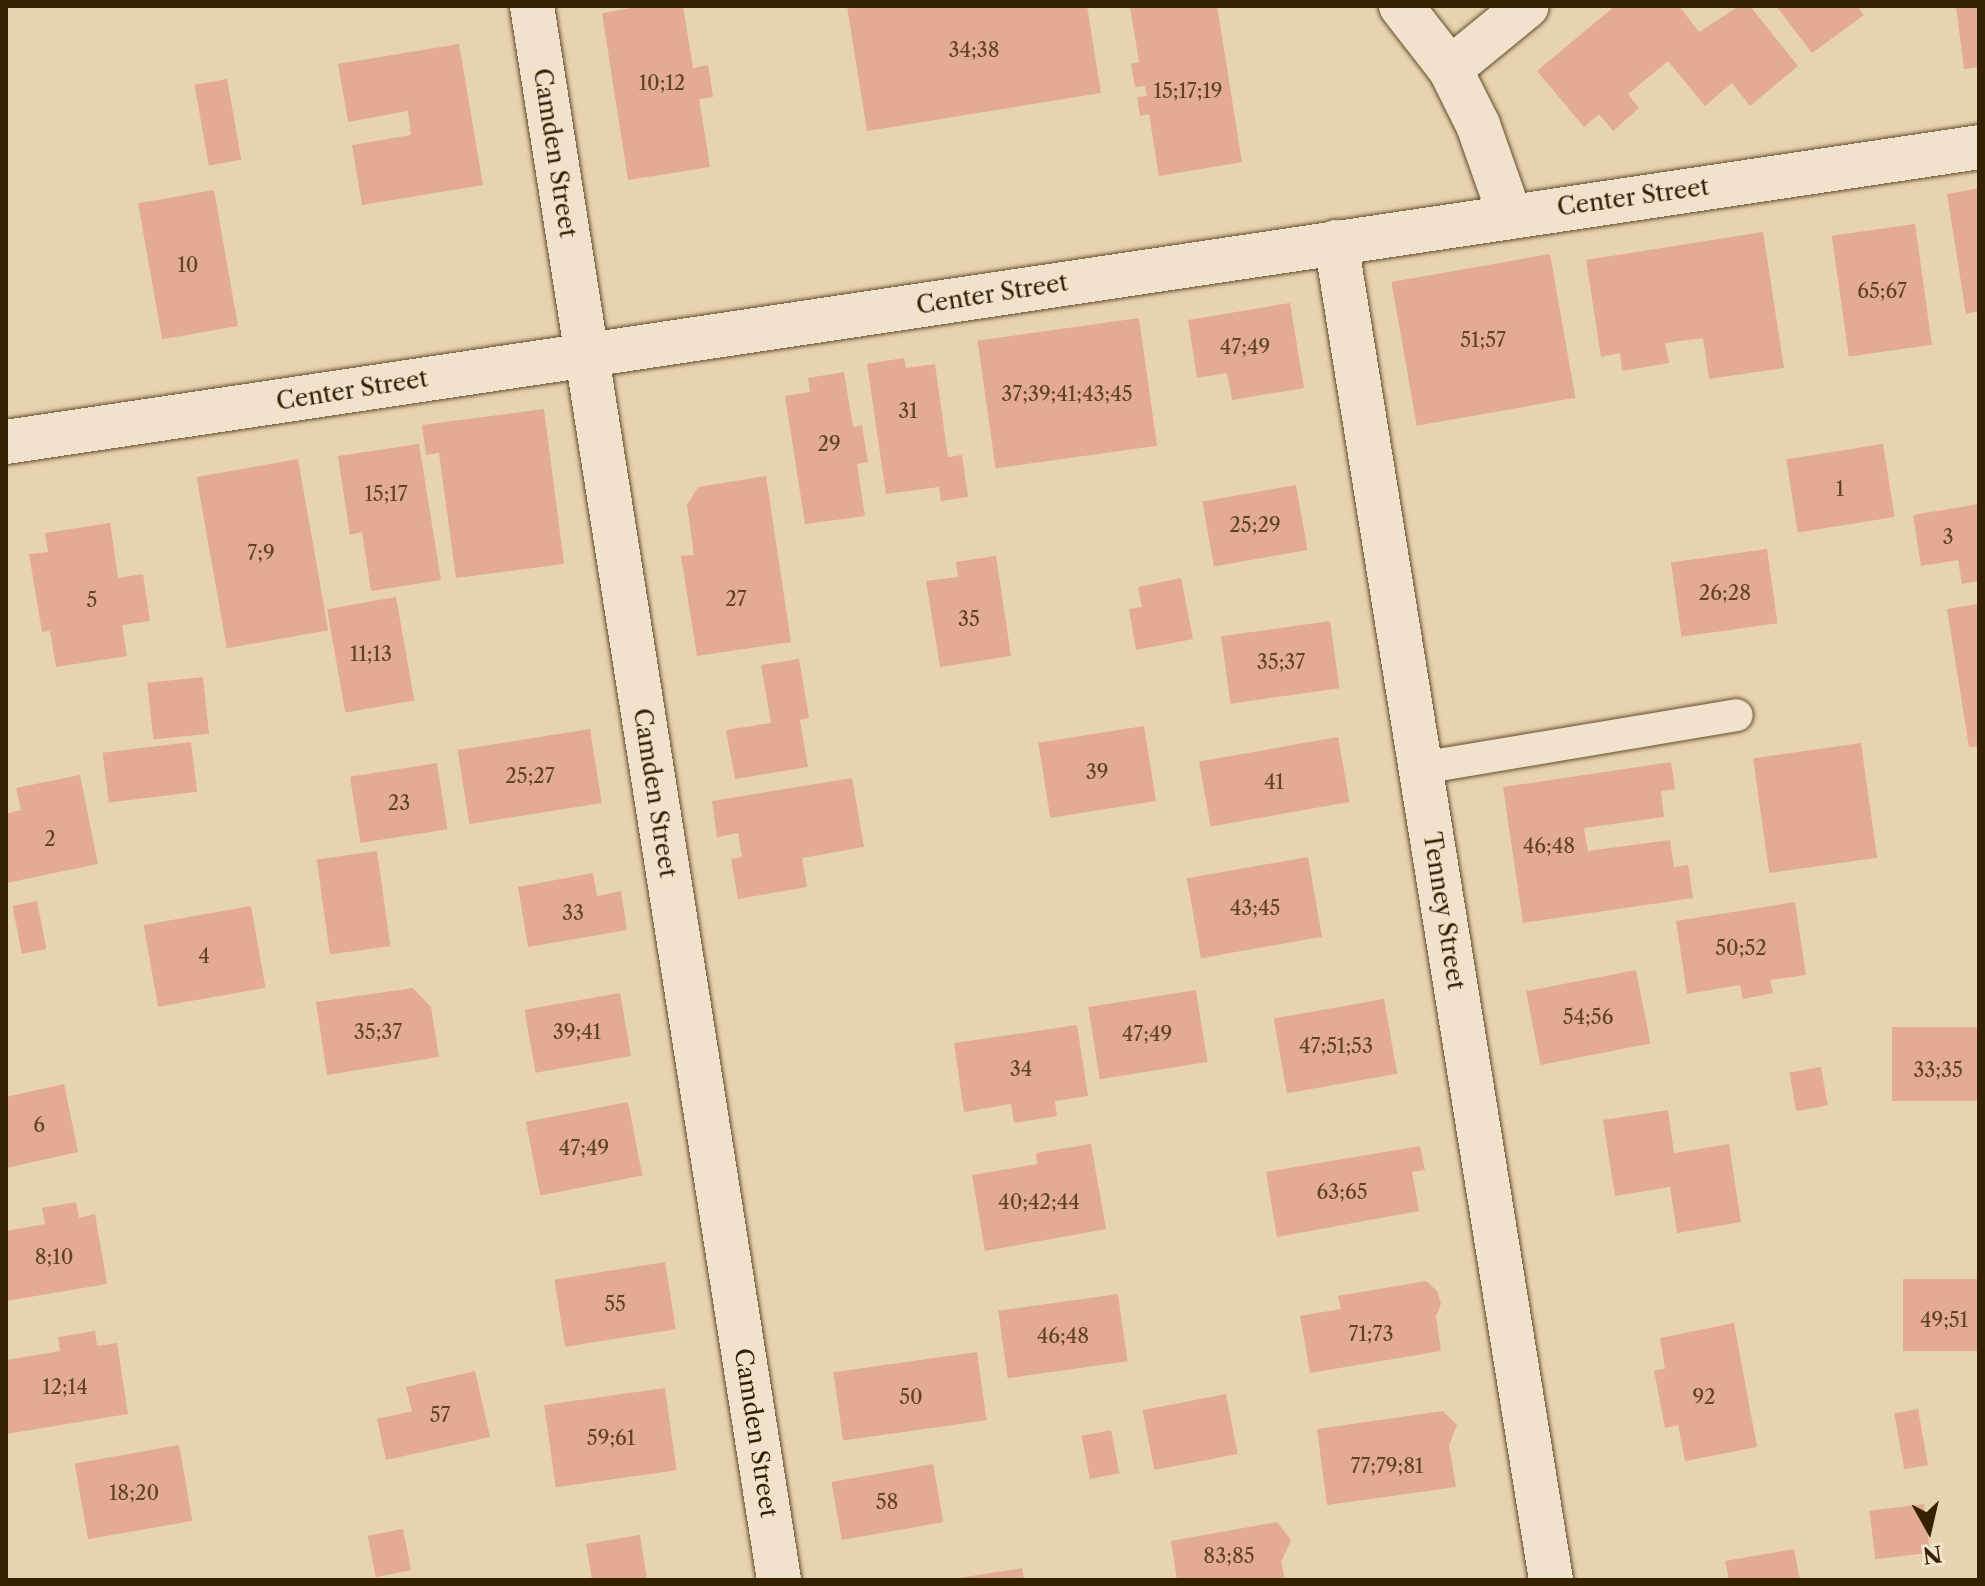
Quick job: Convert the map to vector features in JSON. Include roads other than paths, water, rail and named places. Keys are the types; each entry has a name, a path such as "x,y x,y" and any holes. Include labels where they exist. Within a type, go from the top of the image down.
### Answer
{"street":[{"name":"Camden Street","path":"532,6 779,1580"},
{"path":"1401,6 1450,69 1478,125 1510,216"},
{"path":"1450,69 1527,6"},
{"name":"Center Street","path":"6,442 1979,147"},
{"name":"Tenney Street","path":"1336,242 1551,1580"}],"lane":[{"path":"1421,768 1737,715"}]}
